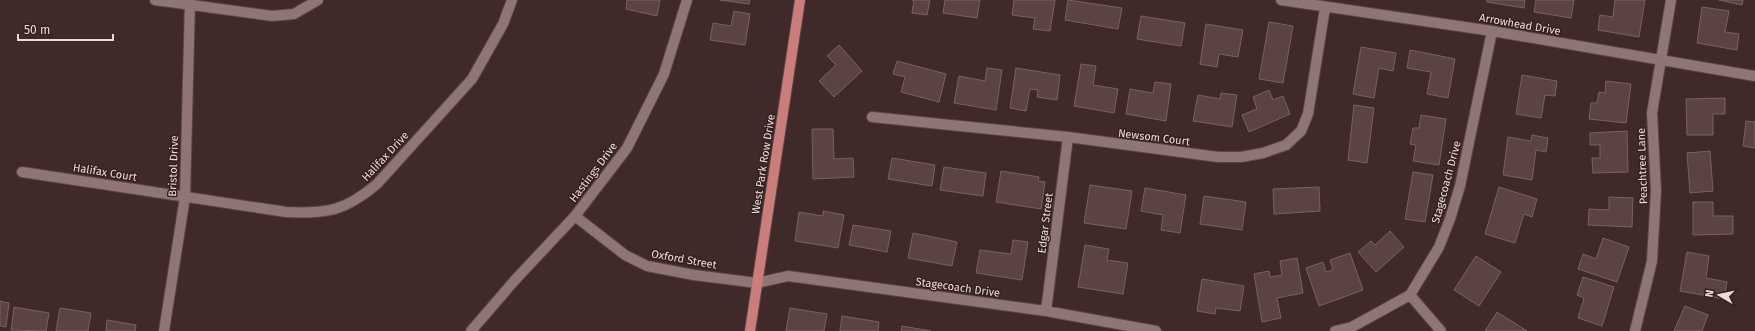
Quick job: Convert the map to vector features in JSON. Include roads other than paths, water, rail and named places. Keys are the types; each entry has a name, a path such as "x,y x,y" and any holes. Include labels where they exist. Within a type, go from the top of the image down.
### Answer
{"main road":[{"name":"West Park Row Drive","path":"750,331 800,0"}],"street":[{"path":"155,0 190,3 272,16 294,14 318,0"},
{"name":"Halifax Drive","path":"184,196 286,212 313,214 347,206 377,184 472,79 503,24 512,0"},
{"name":"Hastings Drive","path":"471,331 515,280 575,216 627,148 664,74 687,0"},
{"name":"Arrowhead Drive","path":"1281,0 1325,8 1492,31 1661,62 1755,76"},
{"name":"Peachtree Lane","path":"1635,331 1653,254 1656,191 1652,113 1672,0"},
{"name":"Bristol Drive","path":"164,331 184,196 190,3"},
{"name":"Newsom Court","path":"872,118 1068,138 1218,157 1241,157 1255,154 1286,145 1301,131 1308,114 1325,8"},
{"name":"Stagecoach Drive","path":"1335,331 1352,327 1410,295 1439,247 1450,219 1460,186 1492,31"},
{"name":"Edgar Street","path":"1046,311 1068,138"},
{"name":"Halifax Court","path":"22,172 184,196"},
{"name":"Oxford Street","path":"575,216 625,255 648,266 694,275 757,282"},
{"name":"Stagecoach Drive","path":"757,282 788,276 1046,311 1156,331"},
{"path":"1410,295 1441,331"}]}
